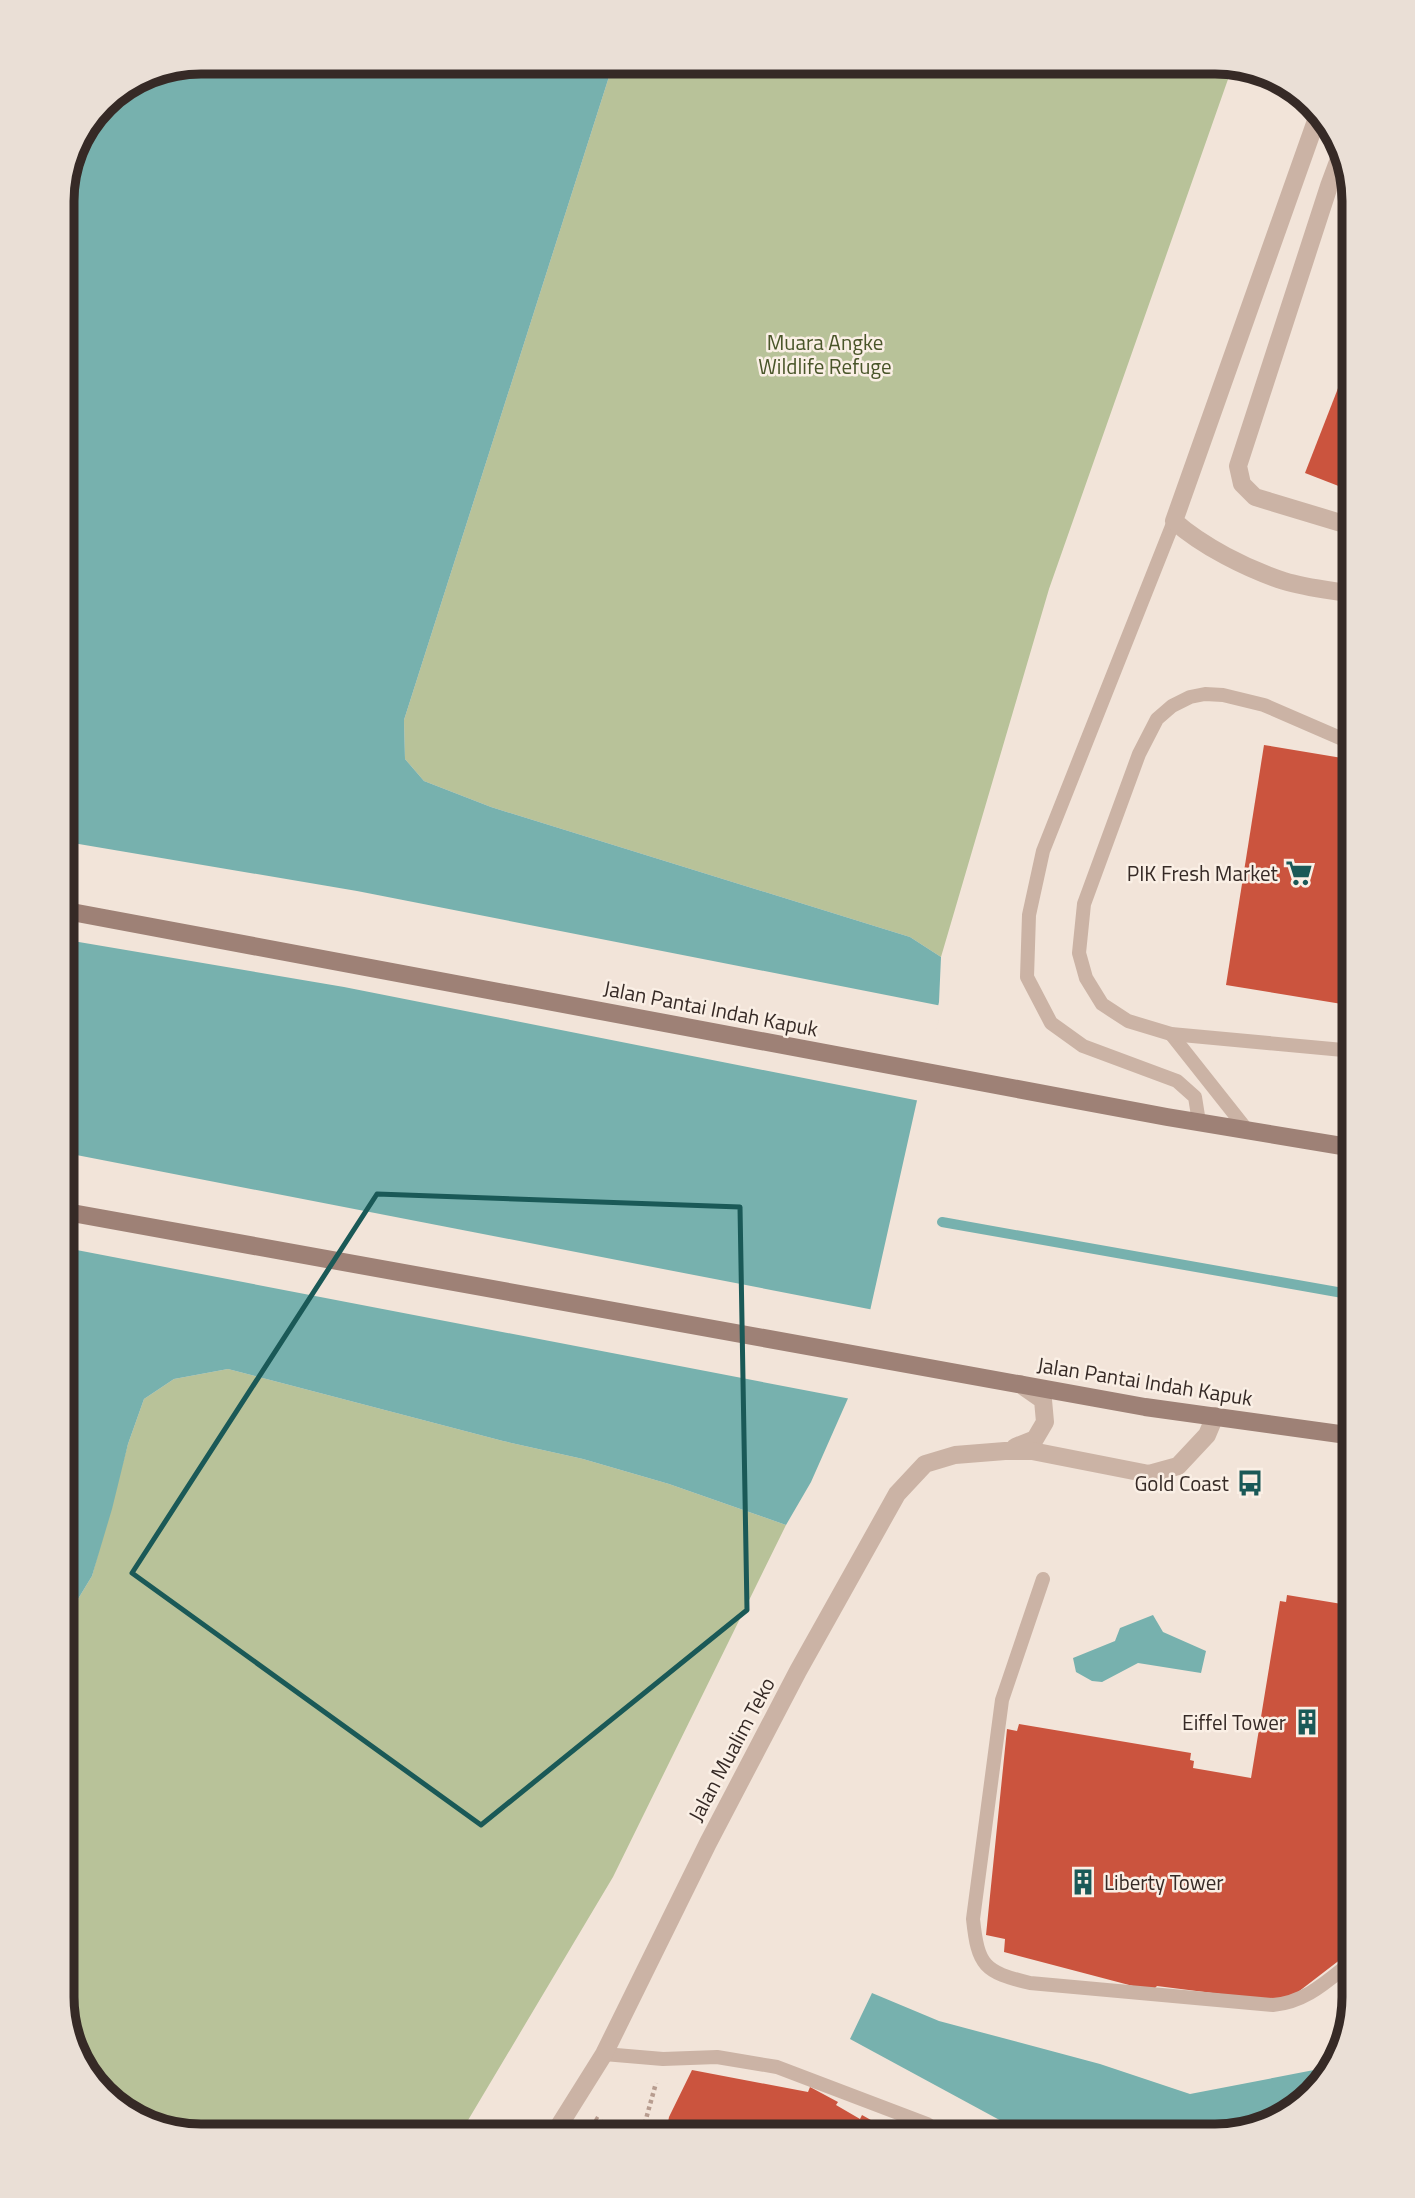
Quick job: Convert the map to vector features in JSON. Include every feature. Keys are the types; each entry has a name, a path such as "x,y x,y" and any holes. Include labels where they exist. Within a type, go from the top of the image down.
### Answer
{"main road":[{"name":"Jalan Pantai Indah Kapuk","path":"74,912 1167,1117 1341,1146"},
{"name":"Jalan Pantai Indah Kapuk","path":"74,1213 1145,1407 1341,1434"}],"street":[{"path":"1315,123 1174,521 1194,538 1217,551 1284,581 1341,592"},
{"path":"1336,166 1238,466 1242,484 1255,497 1341,523"},
{"name":"Jalan Mualim Teko","path":"1005,1451 1035,1439 1045,1422 1043,1400 1020,1384"},
{"name":"Jalan Mualim Teko","path":"561,2124 604,2054 708,1843 798,1671 897,1494 925,1464 956,1455 1005,1451 1032,1451 1149,1474 1178,1466 1207,1435 1214,1416"}],"lane":[{"path":"1174,521 1043,851 1029,915 1027,977 1051,1023 1083,1046 1177,1081 1195,1097 1199,1122"},
{"path":"1341,738 1264,705 1223,695 1190,697 1172,706 1157,719 1139,754 1084,904 1079,953 1086,978 1102,1004 1128,1021 1171,1034 1341,1050"},
{"path":"1171,1034 1247,1130"},
{"path":"1043,1579 1002,1700 972,1919 976,1950 985,1965 1003,1976 1030,1983 1273,2005 1292,2003 1341,1970"},
{"path":"604,2054 663,2059 717,2057 777,2067 927,2124"}],"path":[{"path":"645,2124 663,2059"},
{"path":"573,2105 605,2124"}],"highlighted area":[{"path":"377,1194 740,1207 747,1610 481,1825 132,1573"}],"green space":[{"name":"Muara Angke Wildlife Refuge","path":"610,74 1230,75 1049,589 941,957 910,937 491,807 424,781 405,759 404,720"},
{"path":"228,1369 503,1441 583,1459 669,1484 786,1525 613,1877 466,2124 176,2122 144,2111 117,2093 95,2068 80,2038 74,1998 74,1606 92,1576 128,1444 144,1399 174,1379"}],"water":[{"path":"610,74 404,720 405,759 424,781 491,807 910,937 941,957 939,1002 853,1387 811,1482 786,1525 669,1484 583,1459 503,1441 228,1369 174,1379 144,1399 128,1444 92,1576 74,1606 74,192 83,152 100,123 123,100 152,83 176,76"},
{"path":"1153,1615 1163,1632 1206,1651 1201,1673 1138,1663 1102,1682 1092,1681 1076,1672 1073,1658 1115,1641 1120,1628"},
{"path":"872,1993 939,2021 1100,2064 1190,2094 1314,2070 1323,2063 1310,2081 1285,2103 1255,2118 1239,2122 1007,2124 850,2039"}],"pier":[{"path":"74,843 357,891 942,1006 920,1101 344,987 74,941"},
{"path":"74,1155 874,1310 851,1399 74,1250"}],"building":[{"path":"1341,381 1341,487 1305,473"},
{"name":"PIK Fresh Market","path":"1264,745 1341,758 1341,1004 1226,985"},
{"path":"1287,1595 1341,1604 1341,1959 1285,2002 1157,1986 1152,1991 1004,1952 1005,1939 986,1935 1007,1729 1017,1731 1019,1724 1191,1753 1193,1768 1251,1778 1280,1601 1286,1602"},
{"path":"692,2070 808,2092 810,2087 838,2102 836,2105 860,2119 862,2115 878,2124 668,2124"}],"waterway":[{"path":"942,1222 1341,1293"}],"place":[{"name":"PIK Fresh Market","path":"1299,873"},
{"name":"Gold Coast","path":"1250,1483"},
{"name":"Eiffel Tower","path":"1307,1722"},
{"name":"Liberty Tower","path":"1083,1882"}]}
